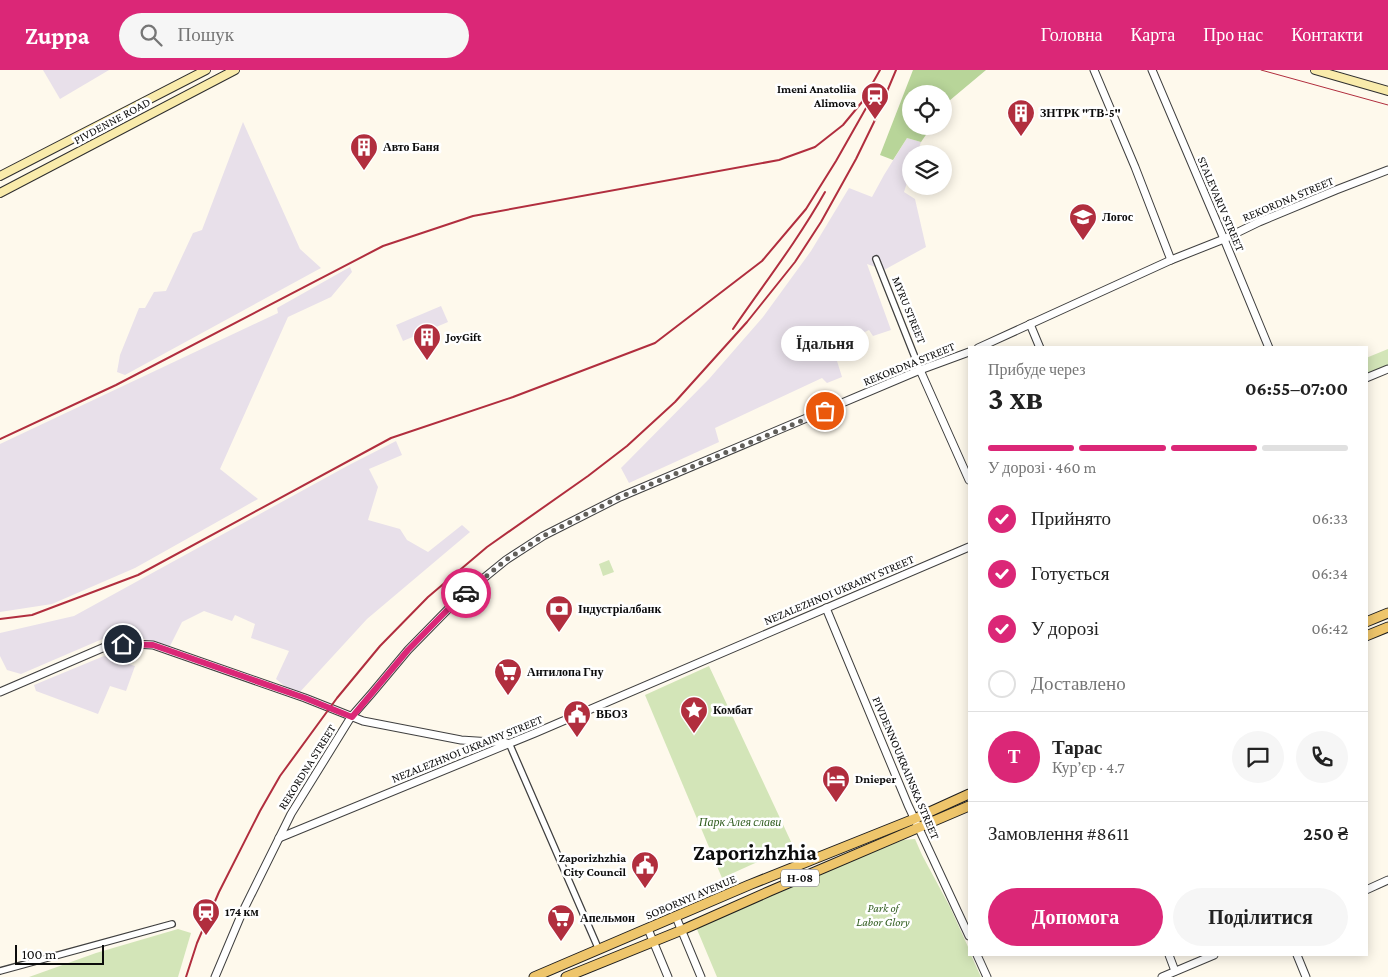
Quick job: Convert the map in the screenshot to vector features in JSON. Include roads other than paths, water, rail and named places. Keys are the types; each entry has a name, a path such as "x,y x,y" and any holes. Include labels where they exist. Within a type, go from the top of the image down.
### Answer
{"main road":[{"name":"PIVDENNE ROAD","path":"0,176 206,70"},
{"name":"PIVDENNE ROAD","path":"0,192 233,70"},
{"path":"1315,70 1388,91"},
{"path":"1368,621 1388,613"},
{"path":"1368,635 1388,626"},
{"name":"SOBORNYI AVENUE","path":"566,977 682,930 770,891 916,823 968,795"},
{"name":"SOBORNYI AVENUE","path":"534,977 749,885 916,823 968,806"}],"street":[{"path":"1094,70 1135,167 1171,260"},
{"name":"STALEVARIV STREET","path":"1152,70 1267,346"},
{"name":"REKORDNA STREET","path":"982,346 1171,260 1388,170"},
{"name":"MYRU STREET","path":"876,259 920,370 968,478"},
{"path":"1030,324 1039,346"},
{"name":"REKORDNA STREET","path":"279,838 291,814 352,717 408,650 458,599 506,560 543,536 620,497 920,370 968,352"},
{"path":"1368,377 1388,369"},
{"name":"NEZALEZHNOI UKRAINY STREET","path":"279,838 535,733 968,548"},
{"name":"PIVDENNOUKRAINSKA STREET","path":"826,608 916,823 968,934"},
{"path":"1,691 114,643 153,645 305,698 363,721 461,740 509,743 599,950"},
{"path":"215,977 242,913 279,838"},
{"path":"1368,889 1388,880"},
{"path":"676,917 702,977"},
{"path":"0,971 172,924"},
{"path":"648,929 668,977"},
{"path":"977,956 987,977"},
{"path":"1168,956 1175,971"},
{"path":"1162,977 1212,956"},
{"path":"1297,956 1306,977"}],"tram line":[{"path":"1261,70 1388,105"}],"railway":[{"path":"0,439 116,385 383,246 473,216 779,160 815,147 843,125 862,102 880,70"},
{"path":"186,977 197,943 219,892 260,811 280,776 337,698 380,646 428,597 487,547 588,476 627,446 675,402 747,322 795,262 821,222 856,159 896,70"},
{"path":"0,619 32,615 138,575 391,438 513,397 655,343 762,261 806,209 874,94"},
{"path":"733,329 792,245 825,192"}],"place":[{"name":"Imeni Anatoliia Alimova","path":"875,120"},
{"name":"ЗНТРК \"ТВ-5\"","path":"1021,137"},
{"name":"Авто Баня","path":"364,171"},
{"name":"Логос","path":"1083,241"},
{"name":"JoyGift","path":"427,361"},
{"name":"Їдальня","path":"825,411"},
{"name":"Індустріалбанк","path":"559,633"},
{"name":"Антилопа Гну","path":"508,696"},
{"name":"Комбат","path":"694,734"},
{"name":"ВБОЗ","path":"577,738"},
{"name":"Dnieper","path":"836,803"},
{"name":"Zaporizhzhia City Council","path":"645,889"},
{"name":"174 км","path":"206,936"},
{"name":"Апельмон","path":"561,942"}],"district":[{"name":"Zaporizhzhia","path":"755,852"}],"park label":[{"name":"Парк Алея слави","path":"740,822"},
{"name":"Park of Labor Glory","path":"883,915"}]}
